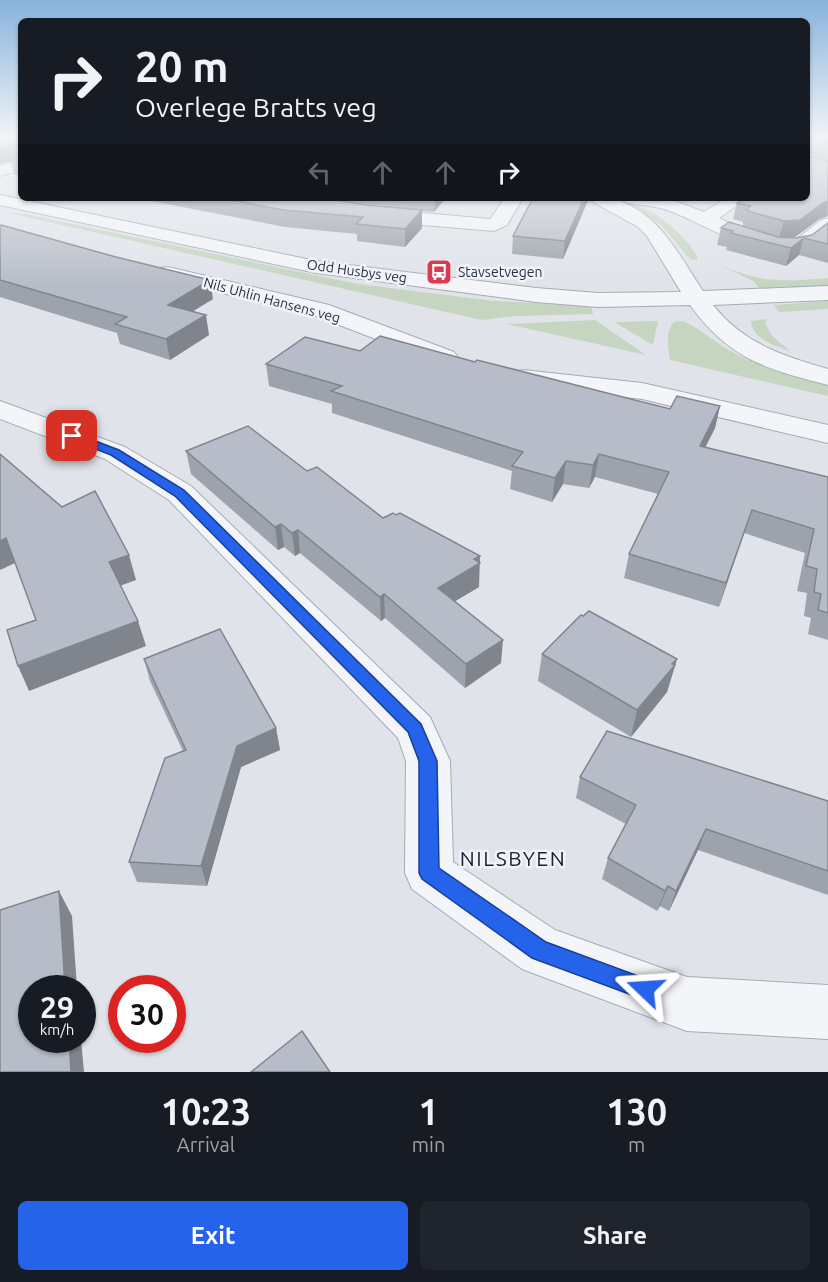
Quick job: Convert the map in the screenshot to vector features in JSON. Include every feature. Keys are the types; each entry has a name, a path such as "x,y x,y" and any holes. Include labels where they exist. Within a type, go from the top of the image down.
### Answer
{"street":[{"name":"Odd Husbys veg","path":"0,200 316,267 557,297 598,300 697,299 828,293"},
{"path":"378,201 361,213 494,225 500,221 511,201"},
{"path":"606,201 645,223 655,233 710,317 732,339 750,351 771,360 828,377"},
{"path":"657,201 742,236 786,247 797,246 828,224"},
{"path":"705,219 734,201"},
{"name":"Nils Uhlin Hansens veg","path":"142,266 321,310 470,365"},
{"path":"503,375 642,391 828,434"},
{"path":"0,409 115,453 180,493 415,729 428,761 429,873 540,951 687,1004 828,1012"}],"green space":[{"path":"631,205 649,211 670,225 688,243 698,259 691,260 662,226"},
{"path":"9,213 25,214 358,284 494,301 591,306 593,314 517,316 482,320"},
{"path":"717,264 747,275 771,280 828,278 828,287 760,289 753,281"},
{"path":"828,301 828,309 779,312 774,305"},
{"path":"767,319 765,323 772,336 790,351 765,341 756,333 751,321"},
{"path":"595,320 646,355 507,324"},
{"path":"658,321 653,345 614,322"},
{"path":"683,321 742,357 828,386 828,396 670,360 669,330 674,322"}],"building":[{"path":"810,186 828,186 828,201 800,220 784,221 751,212 746,210 751,206 737,203 740,201 810,201"},
{"path":"236,201 342,201 422,210 405,229 356,224 363,217 283,210"},
{"path":"531,201 583,201 565,241 513,236"},
{"path":"729,222 778,237 796,238 812,235 828,223 828,244 804,238 791,248 731,233 733,231 721,228"},
{"path":"1,225 210,280 168,305 206,315 166,339 115,324 127,317 0,280"},
{"path":"380,336 475,362 477,360 670,409 677,396 720,406 700,446 828,477 828,613 818,610 821,594 814,592 817,569 806,566 814,529 752,510 726,583 629,554 669,472 599,454 593,465 566,461 555,478 512,466 523,452 331,391 342,386 266,364 305,337 360,351"},
{"path":"248,426 307,471 317,467 383,518 393,513 396,515 400,513 480,556 474,559 480,563 438,588 503,640 466,664 384,594 380,597 298,530 292,533 281,524 275,527 186,451"},
{"path":"0,454 62,507 95,491 129,555 109,562 138,621 18,666 7,630 36,620 6,538 0,541"},
{"path":"589,611 677,659 672,664 675,665 637,710 542,654 581,615"},
{"path":"220,629 276,728 237,746 201,866 129,862 165,758 186,750 144,659"},
{"path":"607,731 828,801 828,871 706,829 676,891 668,886 665,891 608,858 636,805 580,777"},
{"path":"59,891 64,975 18,975 18,1053 70,1053 71,1072 0,1072 0,910"},
{"path":"302,1031 330,1072 251,1072"}],"place":[{"name":"Stavsetvegen","path":"439,272"}],"district":[{"name":"NILSBYEN","path":"513,859"}],"route":[{"path":"72,436 115,453 180,493 415,729 428,761 429,873 540,951 645,989"}]}
